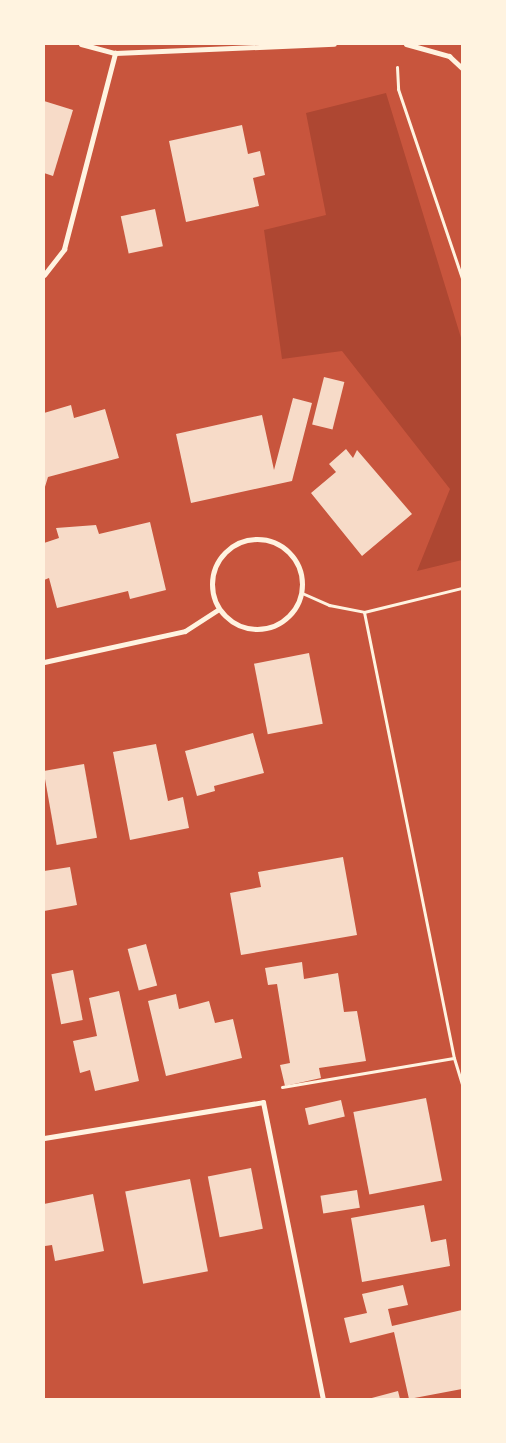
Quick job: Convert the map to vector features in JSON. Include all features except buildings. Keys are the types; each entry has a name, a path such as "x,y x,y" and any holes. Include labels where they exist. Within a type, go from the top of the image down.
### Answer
{"street":[{"path":"81,44 115,53 334,44"},
{"path":"406,44 449,56 462,68"},
{"path":"44,275 64,249 115,53"},
{"path":"262,538 288,550 302,575 302,593 288,617 260,629 237,624 219,608 212,581 215,567 234,544 247,539 262,538"},
{"path":"44,662 186,631 219,608"},
{"path":"44,1138 263,1102 323,1399"}],"path":[{"path":"397,62 398,89 462,278"},
{"path":"302,593 329,605 364,612 462,588"},
{"path":"364,612 454,1058 462,1085"},
{"path":"263,1102 275,1089 454,1058"}],"shaded area":[{"path":"386,93 462,341 462,560 417,571 450,489 342,351 282,359 264,230 326,215 306,113"}]}
